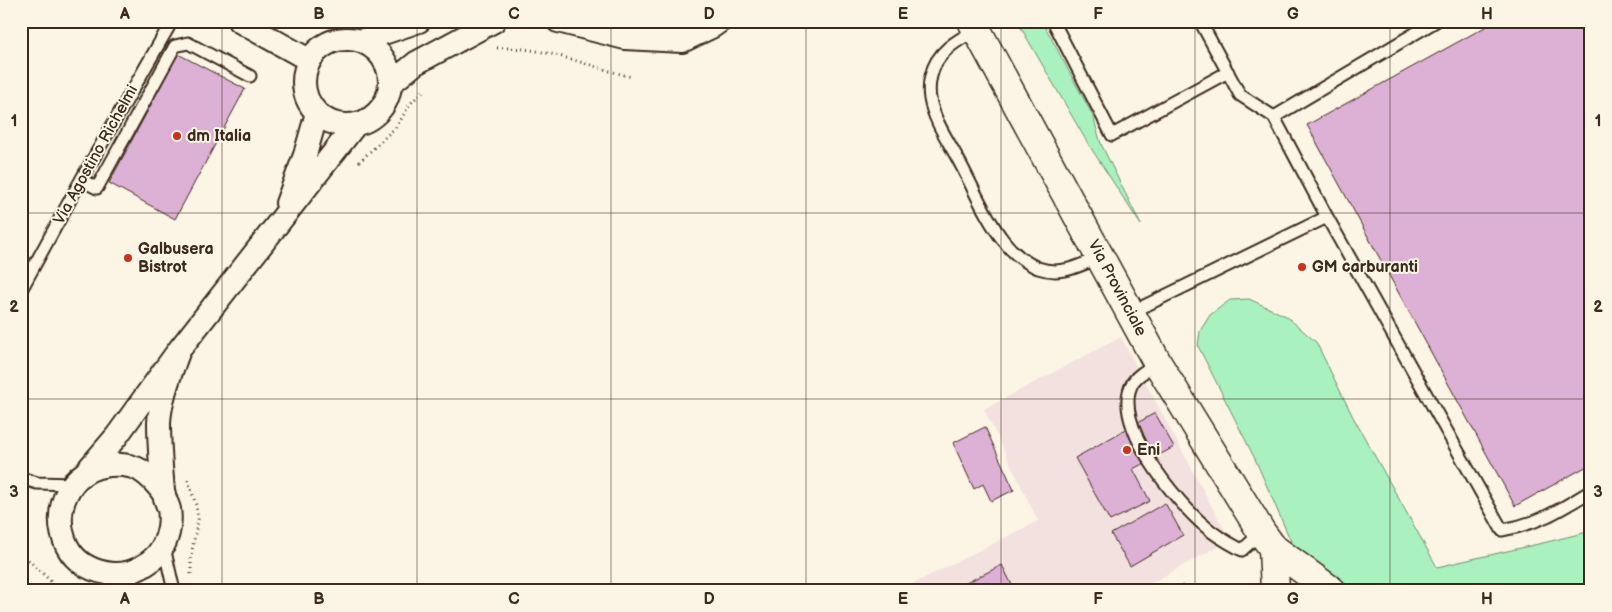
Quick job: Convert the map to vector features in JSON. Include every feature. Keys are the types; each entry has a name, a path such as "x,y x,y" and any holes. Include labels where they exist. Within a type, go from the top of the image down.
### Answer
{"main road":[{"name":"Via Provinciale","path":"975,26 1158,364 1267,540 1332,591"},
{"name":"Via Provinciale","path":"1267,540 1275,591"}],"street":[{"path":"239,21 309,60"},
{"path":"360,41 419,21"},
{"path":"390,84 416,63 494,21"},
{"path":"558,21 625,38 682,41 720,21"},
{"path":"345,38 360,41 373,47 383,57 389,70 390,84 387,98 380,110 369,119 356,124 342,125 328,122 308,102 304,88 304,74 309,60 319,49 331,42 345,38"},
{"path":"279,224 305,155 317,113"},
{"path":"180,350 167,385 159,421 164,494 169,511 169,529 163,546 152,560 137,570 119,574 101,573 84,565 71,552 62,536 60,518 63,500 79,478 116,437 180,350 356,124"},
{"path":"79,478 103,466 121,464 138,469 146,474 153,479 164,494"}],"lane":[{"name":"Via Agostino Richelmi","path":"21,290 81,180 172,21"},
{"path":"1053,21 1112,135 1228,72"},
{"path":"1200,21 1240,95 1274,117 1327,217 1502,530 1522,527 1558,512 1591,491"},
{"path":"1274,117 1436,21"},
{"path":"975,26 939,57 931,76 930,98 938,120 993,226 1014,253 1026,262 1050,271 1069,270 1100,257"},
{"path":"81,180 97,188 175,46 188,43 250,76"},
{"path":"1130,313 1327,217"},
{"path":"1158,364 1141,373 1134,381 1130,388 1127,405 1131,424 1148,458 1161,478 1198,520 1218,536 1242,550 1267,540"},
{"path":"21,478 37,483 79,478"},
{"path":"163,546 174,591"},
{"path":"119,574 140,591"}],"path":[{"path":"490,50 497,48 524,48 632,77"},
{"path":"357,164 397,126 410,104 430,84"},
{"path":"186,472 196,505 198,519 192,556 192,582"},
{"path":"21,553 59,589 65,591"}],"shaded area":[{"path":"1121,337 1230,540 1137,591 898,591 1038,521 984,409"}],"green space":[{"path":"1017,21 1042,21 1093,116 1101,144 1141,225 1087,142"},
{"path":"1249,299 1286,316 1316,342 1353,417 1437,567 1591,531 1591,591 1315,591 1303,569 1255,459 1198,346 1200,331 1210,315 1230,300"}],"building":[{"path":"1496,21 1591,21 1591,464 1515,506 1307,125"},
{"path":"178,54 245,89 175,219 109,183"},
{"path":"1155,413 1174,447 1133,469 1150,501 1110,521 1075,458"},
{"path":"985,427 1014,490 991,501 983,484 974,489 953,443"},
{"path":"1165,503 1183,535 1130,566 1111,534"},
{"path":"1002,565 1015,591 950,591"},
{"path":"1183,585 1186,591 1172,591"}],"place":[{"name":"dm Italia","path":"177,136"},
{"name":"Galbusera Bistrot","path":"128,258"},
{"name":"GM carburanti","path":"1302,267"},
{"name":"Eni","path":"1127,450"}]}
